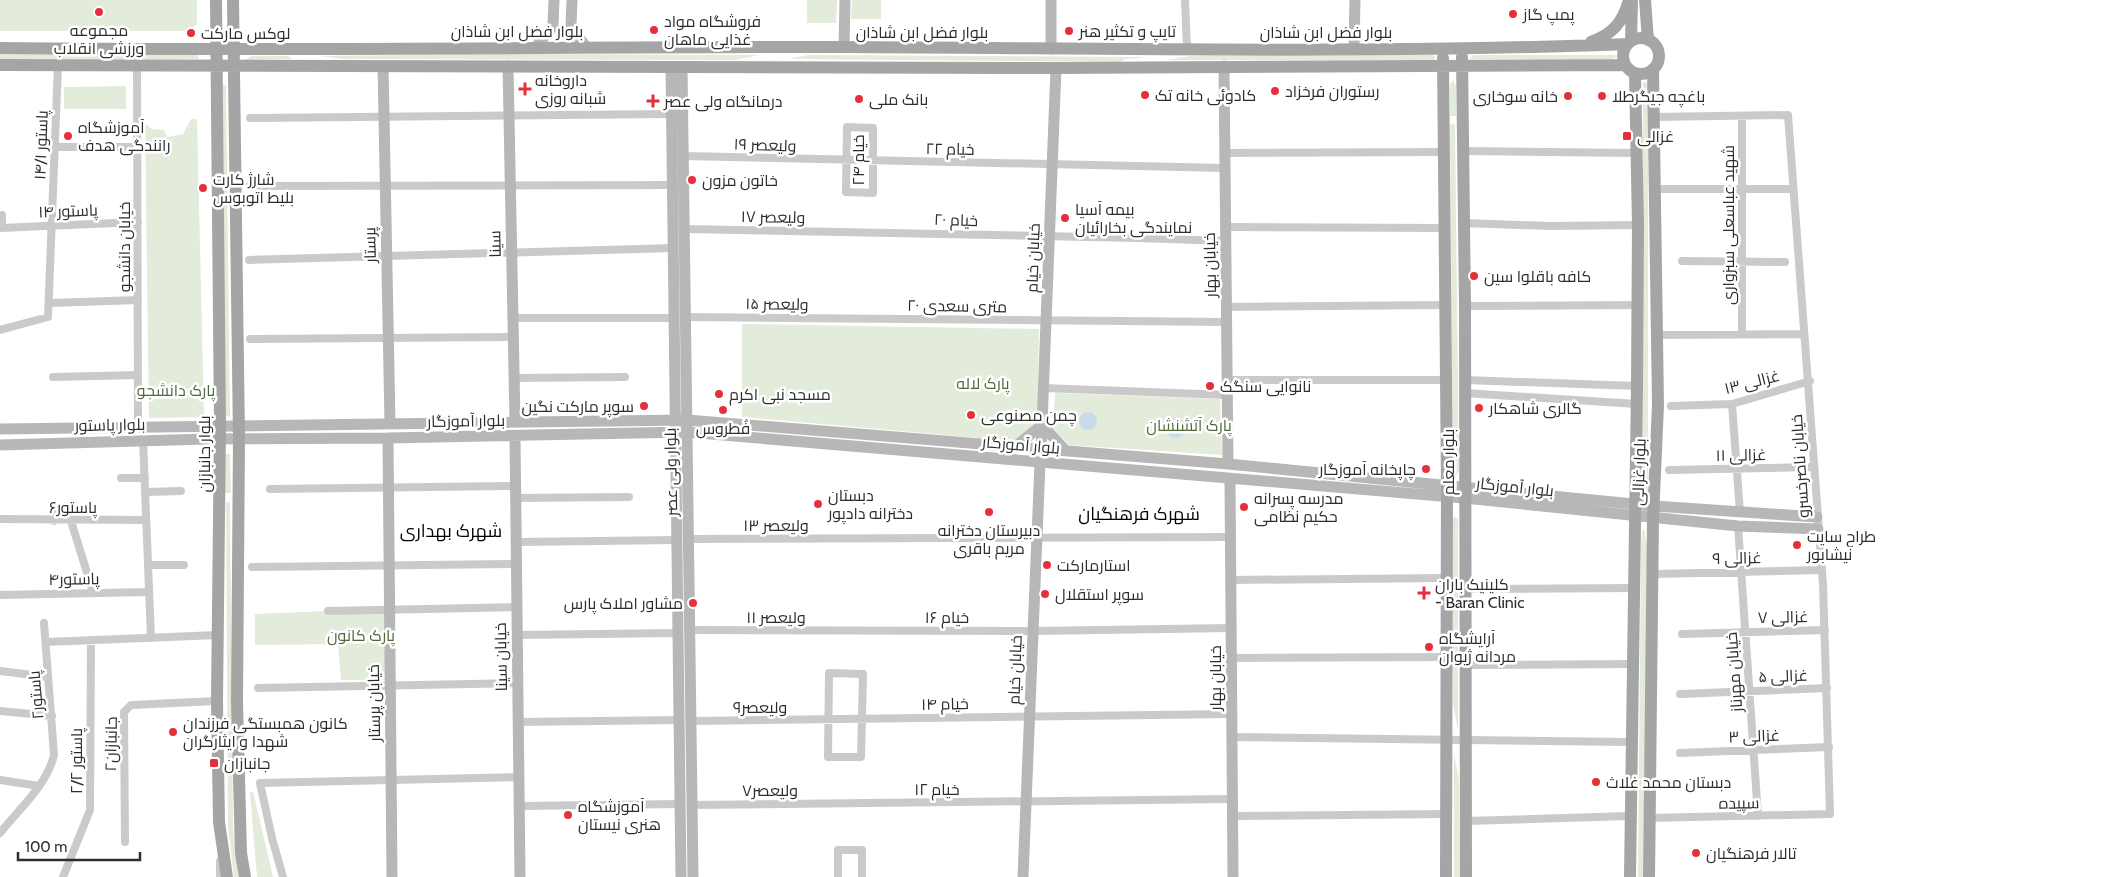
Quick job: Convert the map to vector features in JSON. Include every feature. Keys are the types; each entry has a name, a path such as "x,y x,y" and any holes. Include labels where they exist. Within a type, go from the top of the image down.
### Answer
{"main road":[{"name":"بلوار جانبازان","path":"216,0 215,65 220,432 216,702 220,822 227,877"},
{"path":"233,0 232,65 239,432 237,701 241,853 245,877"},
{"path":"535,48 553,26 554,0"},
{"path":"572,0 571,26 586,47"},
{"path":"844,0 844,47"},
{"path":"1051,0 1051,48"},
{"path":"1354,0 1354,48"},
{"path":"1630,42 1637,39 1648,40 1658,50 1659,57 1653,69 1642,74 1630,69 1623,54 1630,42 1631,0"},
{"path":"1579,45 1603,38 1618,27 1631,0"},
{"path":"1645,0 1648,40"},
{"name":"بلوار فضل ابن شاذان","path":"0,48 215,50 586,47 1462,48 1630,42"},
{"path":"769,47 770,66"},
{"path":"293,48 294,65"},
{"path":"1149,48 1150,67"},
{"name":"بلوار معلم","path":"1443,48 1447,490 1446,877"},
{"name":"بلوار معلم","path":"1462,48 1465,306 1466,877"},
{"name":"بلوار فضل ابن شاذان","path":"0,65 1056,68 1462,66 1630,69"},
{"name":"پرستار","path":"383,66 390,424"},
{"name":"سینا","path":"508,66 515,422"},
{"name":"خیابان بهار","path":"1224,66 1228,464"},
{"name":"بلوار ولی عصر","path":"676,67 672,185 673,248 680,317"},
{"name":"خیابان خیام","path":"1042,449 1056,68"},
{"name":"بلوار غزالی","path":"1630,69 1636,153 1638,225 1637,404 1629,816 1630,877"},
{"name":"بلوار غزالی","path":"1648,877 1654,512 1658,405 1653,69"},
{"name":"بلوار ولی عصر","path":"675,107 683,156 684,229 680,317 681,426 684,594 690,630 694,877"},
{"path":"1444,120 1462,121"},
{"path":"636,421 636,433"},
{"name":"بلوار آموزگار","path":"239,432 390,424 636,421 860,447 1040,463 1230,479 1447,490"},
{"path":"1015,447 1042,425 1066,451"},
{"name":"بلوار آموزگار","path":"220,432 388,438 636,433 681,426 862,434 1228,464 1654,512 1738,526 1818,529"},
{"name":"بلوار پاستور","path":"0,429 138,427 220,432"},
{"path":"66,428 66,442"},
{"name":"بلوار پاستور","path":"0,445 144,440 220,432"},
{"path":"860,447 862,434"},
{"name":"خیابان سینا","path":"515,436 520,877"},
{"name":"خیابان پرستار","path":"388,438 392,877"},
{"path":"1137,471 1138,457"},
{"name":"خیابان خیام","path":"1023,877 1040,463"},
{"name":"خیابان بهار","path":"1230,479 1233,877"},
{"path":"219,502 229,496 238,502"},
{"name":"بلوار آموزگار","path":"1654,512 1740,513 1817,517"},
{"name":"بلوار ولی عصر","path":"681,877 678,633 684,594"},
{"path":"680,759 692,759"}],"street":[{"path":"1184,0 1186,48"},
{"name":"پاستور ۱۴/۱","path":"50,303 58,65"},
{"name":"خیابان دانشجو","path":"137,66 138,427"},
{"path":"250,118 590,114 675,107"},
{"path":"1654,117 1742,116"},
{"name":"خیابان ناصرخسرو","path":"1742,116 1788,116 1809,382 1825,630 1830,814"},
{"name":"شهید عباسعلی سبزواری","path":"1742,116 1742,334"},
{"name":"خیام ۲۴","path":"847,127 873,128 872,193 846,192 847,161 847,127"},
{"path":"55,147 138,147"},
{"path":"1463,151 1636,153"},
{"path":"1225,153 1444,152"},
{"name":"ولیعصر ۱۹","path":"683,156 847,161"},
{"name":"خیام ۲۲","path":"847,161 1225,168"},
{"path":"249,186 672,185"},
{"path":"1656,189 1793,189"},
{"path":"1,228 2,215"},
{"name":"پاستور ۱۴","path":"1,228 138,222"},
{"path":"1463,223 1550,226 1638,225"},
{"path":"1226,227 1444,228"},
{"name":"ولیعصر ۱۷","path":"684,229 861,232"},
{"name":"خیام ۲۰","path":"861,232 1138,238 1226,242"},
{"path":"249,260 449,256 673,248"},
{"path":"1682,261 1785,262"},
{"path":"0,330 48,317 50,303 138,300"},
{"path":"1226,307 1445,305"},
{"path":"1465,306 1638,305"},
{"name":"ولیعصر ۱۵","path":"513,318 867,319"},
{"name":"۲۰ متری سعدی","path":"867,319 1227,322"},
{"path":"1657,335 1804,334"},
{"path":"250,339 513,336"},
{"path":"53,377 138,375"},
{"path":"514,378 625,377"},
{"path":"1227,380 1445,380"},
{"path":"1464,380 1556,385 1637,386"},
{"name":"غزالی ۱۳","path":"1671,406 1732,404 1809,382"},
{"path":"1044,388 1227,395"},
{"path":"1464,393 1637,404"},
{"path":"1732,404 1740,513"},
{"path":"144,440 151,638"},
{"name":"غزالی ۱۱","path":"1669,470 1814,466"},
{"path":"121,478 145,478"},
{"path":"270,489 516,486"},
{"path":"145,492 181,491"},
{"path":"516,498 630,497"},
{"path":"54,505 54,521"},
{"name":"پاستور۶","path":"0,520 146,520"},
{"path":"71,521 93,592"},
{"name":"خیابان مهرناز","path":"1738,526 1758,816"},
{"name":"ولیعصر ۱۳","path":"517,542 863,538 1229,537"},
{"path":"252,566 517,564"},
{"path":"148,565 184,565"},
{"name":"غزالی ۹","path":"1654,574 1821,570"},
{"path":"1230,580 1446,578"},
{"path":"1464,589 1634,588"},
{"name":"پاستور۴","path":"0,595 149,592"},
{"path":"328,610 517,607"},
{"name":"پاستور۲","path":"0,833 39,786 52,765 54,755 52,716 44,623"},
{"name":"خیام ۱۶","path":"861,630 1230,628"},
{"name":"ولیعصر ۱۱","path":"690,630 861,630"},
{"name":"غزالی ۷","path":"1682,634 1825,630"},
{"path":"518,635 678,633"},
{"path":"46,642 218,635"},
{"name":"پاستور ۲/۲","path":"64,877 90,810 91,640"},
{"path":"1231,658 1446,657"},
{"path":"1466,666 1632,664"},
{"path":"0,671 48,677"},
{"path":"829,673 863,674 861,758 828,757 828,720 829,673"},
{"path":"258,688 518,683"},
{"name":"غزالی ۵","path":"1680,694 1827,688"},
{"name":"جانبازان۲","path":"125,842 124,712 126,707 130,705 216,702"},
{"path":"0,711 52,716"},
{"name":"خیام ۱۴","path":"828,720 1231,714"},
{"path":"518,722 679,720"},
{"name":"ولیعصر۹","path":"691,721 828,720"},
{"path":"1232,736 1334,736 1466,741 1631,742"},
{"name":"غزالی ۳","path":"1680,752 1829,747"},
{"path":"283,877 260,783 391,778 519,777"},
{"path":"0,780 39,786"},
{"name":"خیام ۱۲","path":"847,804 1231,799"},
{"path":"519,806 680,804"},
{"name":"ولیعصر۷","path":"692,805 847,804"},
{"path":"1232,816 1447,814"},
{"name":"سپیده","path":"1649,818 1830,814"},
{"path":"1467,821 1629,816"},
{"path":"220,822 220,877"},
{"path":"838,877 838,850 862,850 862,877"}],"green space":[{"name":"مجموعه ورزشی انقلاب","path":"0,0 197,0 197,24 187,31 0,31"},
{"path":"807,0 837,0 836,23 807,23"},
{"path":"852,0 881,0 881,19 851,19"},
{"path":"0,54 198,55 199,59 0,59"},
{"path":"520,54 760,55 735,60 344,59 320,56"},
{"path":"809,55 1143,58 1125,59 1119,62 788,59"},
{"path":"1474,55 1615,55 1617,57 1613,59 1470,59"},
{"path":"251,56 289,56 291,59 245,60"},
{"path":"1191,56 1435,56 1434,60 1167,60"},
{"path":"1453,80 1456,86 1456,116 1450,116 1450,85"},
{"path":"1643,82 1646,82 1648,87 1648,496 1646,497 1642,481"},
{"path":"221,85 226,85 230,417 225,415"},
{"path":"126,86 126,109 64,109 64,87"},
{"name":"پارک دانشجو","path":"191,119 197,119 204,417 149,418 145,123 152,129 164,130 167,137 183,134"},
{"path":"1453,123 1455,125 1459,471 1456,475 1453,471 1450,125"},
{"name":"پارک لاله","path":"742,324 1039,329 1037,424 1014,441 742,417"},
{"name":"پارک آتشنشان","path":"1055,393 1220,399 1222,455 1069,445 1053,428"},
{"path":"224,454 230,454 231,493 224,493"},
{"path":"226,502 229,502 230,506 233,826 239,877 234,877 228,826"},
{"path":"1454,516 1458,519 1458,731 1453,703 1452,520"},
{"path":"1644,529 1648,552 1643,877 1638,877 1641,549 1642,530"},
{"name":"پارک کانون","path":"328,611 385,612 385,680 341,680 338,644 255,645 255,614"},
{"path":"1454,754 1459,779 1460,877 1454,877"},
{"path":"253,791 273,877 257,877 250,793"}],"water":[{"path":"1088,412 1094,415 1097,421 1094,427 1088,430 1082,427 1079,421 1082,415"},
{"path":"1176,418 1183,421 1186,428 1183,435 1176,438 1169,435 1166,428 1169,421"}],"place":[{"name":"مجموعه ورزشی انقلاب","path":"99,12"},
{"name":"پمپ گاز","path":"1513,14"},
{"name":"فروشگاه مواد غذایی ماهان","path":"654,30"},
{"name":"تایپ و تکثیر هنر","path":"1069,31"},
{"name":"لوکس مارکت","path":"191,33"},
{"name":"داروخانه شبانه روزی","path":"525,89"},
{"name":"رستوران فرخزاد","path":"1275,91"},
{"name":"کادوئی خانه تک","path":"1145,95"},
{"name":"خانه سوخاری","path":"1568,96"},
{"name":"باغچه جیگرطلا","path":"1602,96"},
{"name":"بانک ملی","path":"859,99"},
{"name":"درمانگاه ولی عصر","path":"653,101"},
{"name":"آموزشگاه رانندگی هدف","path":"68,136"},
{"name":"غزالی","path":"1627,136"},
{"name":"خاتون مزون","path":"692,180"},
{"name":"شارژ کارت بلیط اتوبوس","path":"203,188"},
{"name":"بیمه آسیا نمایندگی بخارائیان","path":"1065,218"},
{"name":"کافه باقلوا سین","path":"1474,276"},
{"name":"نانوایی سنگک","path":"1210,386"},
{"name":"مسجد نبی اکرم","path":"719,394"},
{"name":"سوپر مارکت نگین","path":"644,406"},
{"name":"گالری شاهکار","path":"1479,408"},
{"name":"فُطروس","path":"723,410"},
{"name":"چمن مصنوعی","path":"971,415"},
{"name":"چاپخانه آموزگار","path":"1426,469"},
{"name":"دبستان دخترانه دادپور","path":"818,504"},
{"name":"مدرسه پسرانه حکیم نظامی","path":"1244,507"},
{"name":"دبیرستان دخترانه مریم باقری","path":"989,512"},
{"name":"طراح سایت نیشابور","path":"1797,545"},
{"name":"استارمارکت","path":"1047,565"},
{"name":"کلینیک باران - Baran Clinic","path":"1424,593"},
{"name":"سوپر استقلال","path":"1045,594"},
{"name":"مشاور املاک پارس","path":"693,603"},
{"name":"آرایشگاه مردانه ژیوان","path":"1429,647"},
{"name":"کانون همبستگی فرزندان شهدا و ایثارگران","path":"173,732"},
{"name":"جانبازان","path":"214,763"},
{"name":"دبستان محمد غلاث","path":"1596,782"},
{"name":"آموزشگاه هنری نیستان","path":"568,815"},
{"name":"تالار فرهنگیان","path":"1696,853"}],"district":[{"name":"شهرک فرهنگیان","path":"1139,514"},
{"name":"شهرک بهداری","path":"451,531"}]}
